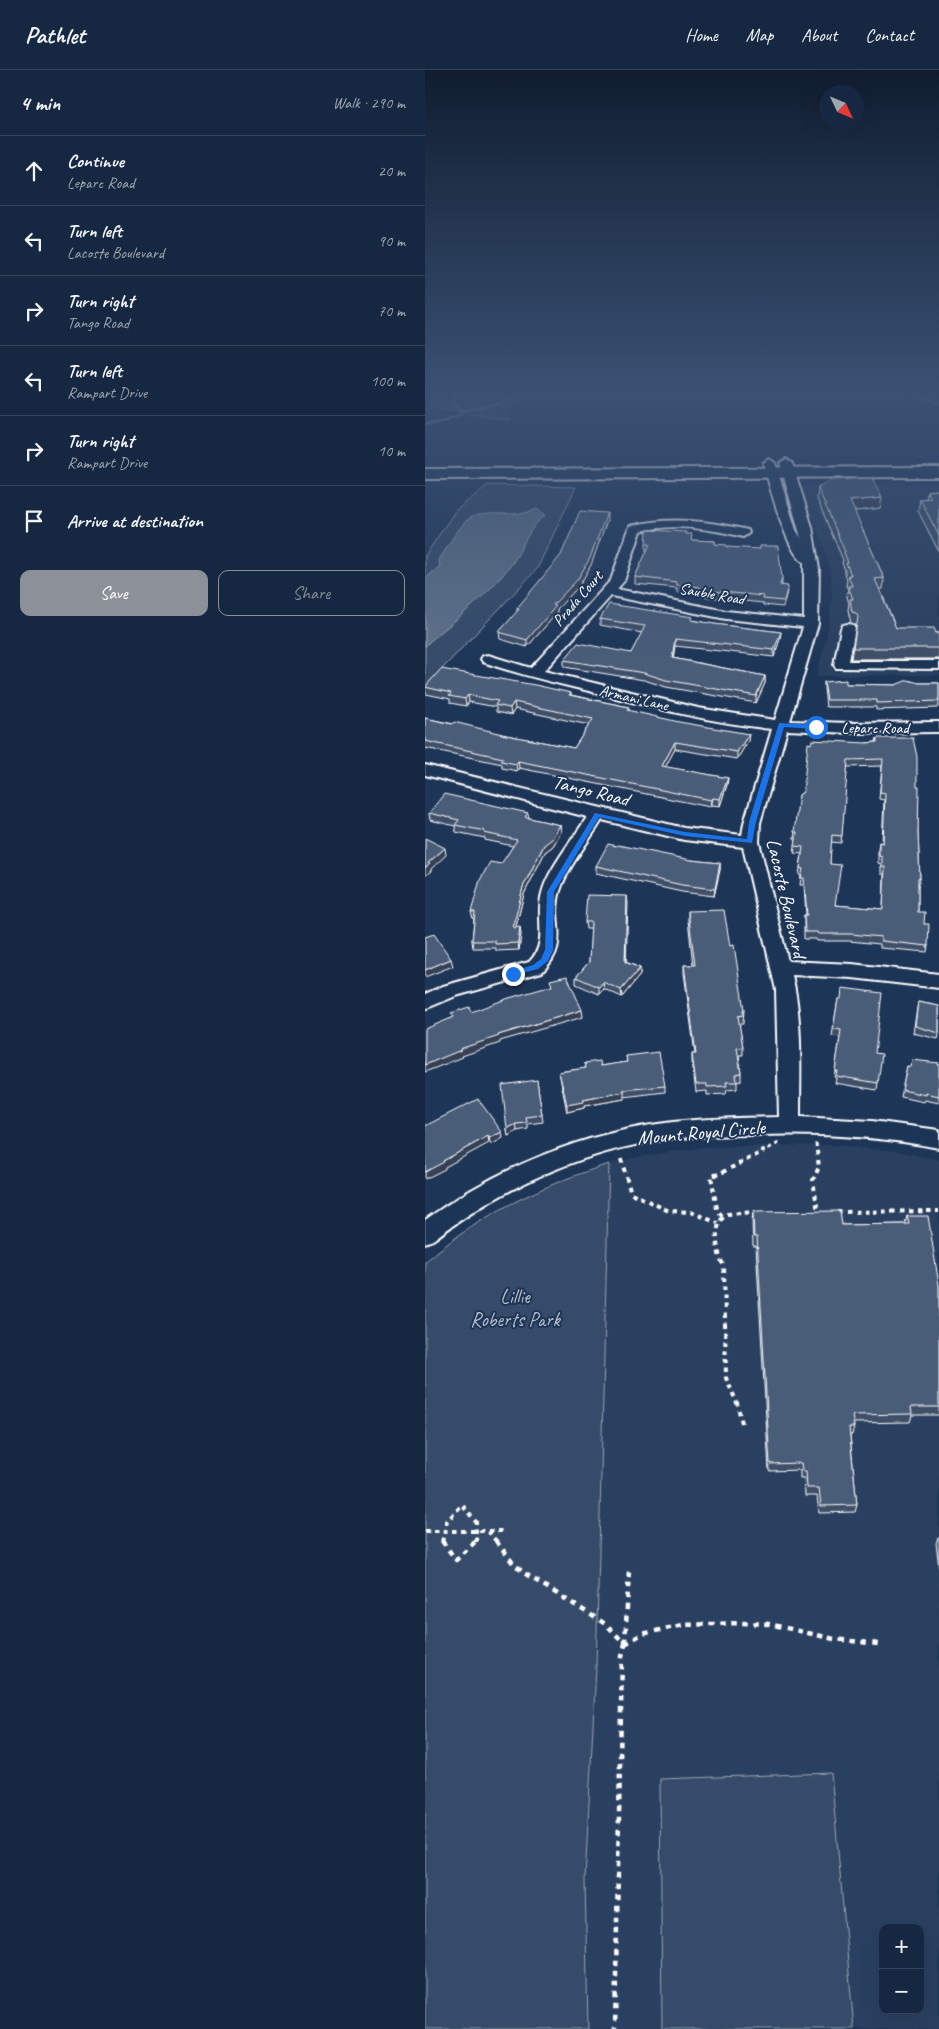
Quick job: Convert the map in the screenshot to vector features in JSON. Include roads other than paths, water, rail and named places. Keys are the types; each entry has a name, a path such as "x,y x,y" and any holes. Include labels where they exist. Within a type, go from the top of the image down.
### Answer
{"street":[{"path":"775,482 790,530 812,569"},
{"name":"Lacoste Boulevard","path":"790,1124 789,1039 786,990 750,842 752,822 811,624 812,569 806,527 792,482"},
{"name":"Prada Court","path":"535,673 617,581 632,533 641,526 710,525 743,533"},
{"name":"Sauble Road","path":"608,591 726,615 811,624"},
{"path":"848,628 841,665 939,665"},
{"name":"Armani Lane","path":"488,659 535,673 711,715 781,724"},
{"name":"Leparc Road","path":"781,724 938,731"},
{"name":"Tango Road","path":"427,774 685,834 750,842"},
{"path":"425,1002 449,991 535,967 544,961 549,950 550,892 597,814"},
{"path":"781,968 852,971 939,981"},
{"name":"Mount Royal Circle","path":"425,1233 458,1209 490,1190 531,1170 598,1146 660,1132 707,1127 790,1124 898,1131 939,1140"}],"park label":[{"name":"Lillie Roberts Park","path":"515,1308"}]}
